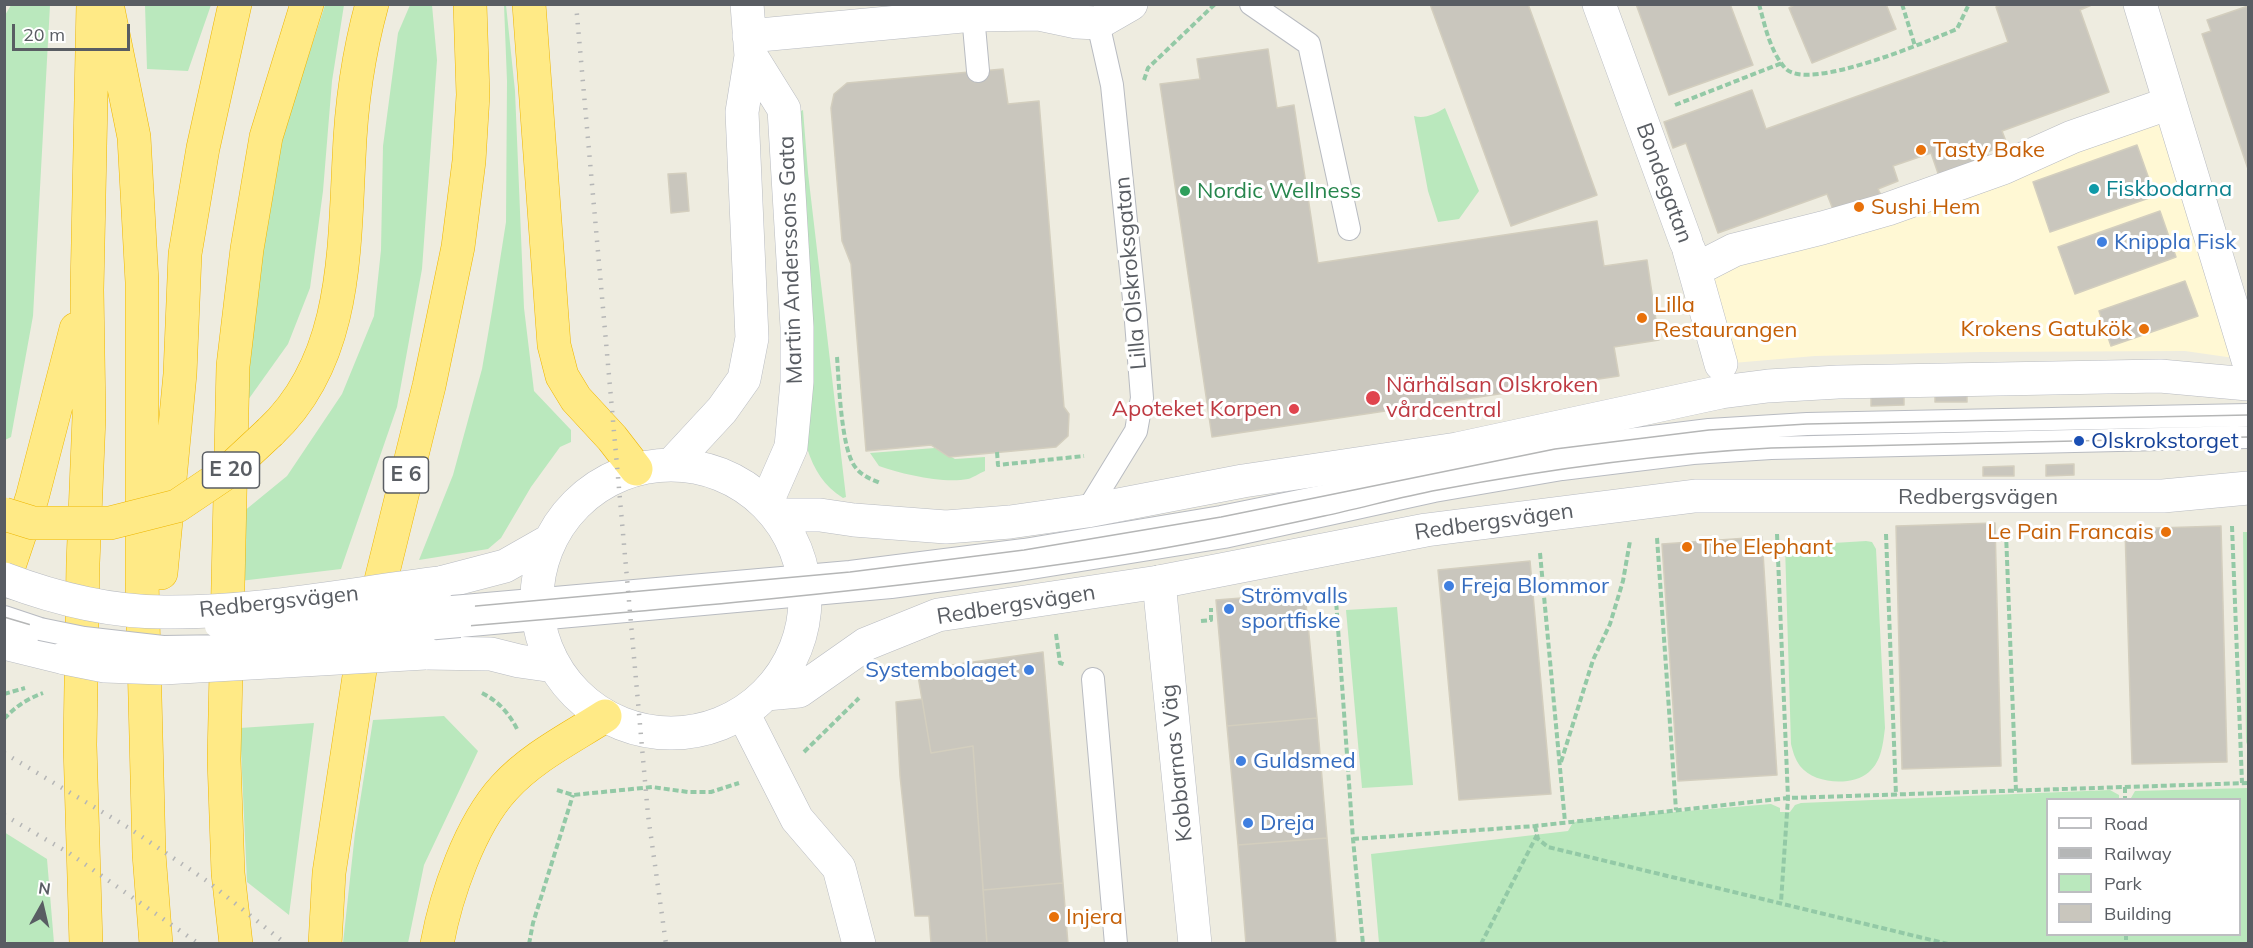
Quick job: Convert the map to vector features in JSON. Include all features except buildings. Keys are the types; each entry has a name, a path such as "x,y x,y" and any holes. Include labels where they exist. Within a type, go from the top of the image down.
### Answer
{"highway":[{"path":"86,944 80,745 83,563 89,417 87,290 93,4"},
{"path":"107,4 134,137 142,282 142,580 149,854 156,944"},
{"name":"E 20","path":"146,727 180,374 185,254 203,148 235,4"},
{"name":"E 20","path":"236,944 228,873 224,759 233,366 247,249 266,137 300,20 307,4"},
{"path":"14,516 110,523 177,506 226,473 280,422 302,394 327,344 339,294 346,240 354,91 372,4"},
{"name":"E 6","path":"325,944 329,873 362,657 429,386 458,247 469,161 473,95 470,4"},
{"path":"529,4 554,345 562,376 576,399 612,438 636,469"},
{"path":"15,584 32,498 87,290"},
{"path":"437,944 454,881 479,822 504,788 534,761 605,716"}],"street":[{"path":"749,32 973,15 1039,15 1077,22 1098,23 1131,4"},
{"name":"Bondegatan","path":"1599,4 1690,256 1722,364"},
{"path":"2140,4 2248,360"},
{"name":"Martin Anderssons Gata","path":"672,464 722,410 744,379 752,339 742,112 749,32"},
{"name":"Martin Anderssons Gata","path":"749,32 784,109 797,327 797,382 791,447 772,509"},
{"path":"1690,256 1734,250 1888,209 2003,168 2072,137 2170,103"},
{"path":"772,509 854,520 946,527 1010,522 1087,511 1242,481 1457,449 1721,392 1768,386 1849,382 2160,376 2248,384"},
{"name":"Redbergsvägen","path":"755,704 783,674 795,651 803,625 804,586 795,546 772,509 738,482 705,468 672,464 636,469 614,476 594,488 568,513 549,541 538,573 536,609 554,666 576,695 605,716 634,728 664,733 694,731 724,723 755,704 799,691 866,644 938,615 1159,582 1426,530 1695,496 1946,498 2163,496 2248,489"},
{"name":"Redbergsvägen","path":"4,643 35,652 105,666 164,668 462,615 505,566 549,541"},
{"name":"Kobbarnas Väg","path":"1159,582 1195,944"},
{"name":"Redbergsvägen","path":"15,584 102,606 173,612 285,604 440,583 491,654 554,666"},
{"path":"755,704 771,771 797,819 839,868 859,944"}],"lane":[{"path":"1251,4 1309,44 1349,229"},
{"path":"973,15 978,71"},
{"name":"Lilla Olskroksgatan","path":"1087,511 1136,431 1142,398 1112,85 1098,23"},
{"path":"804,586 924,563 1099,538 1232,515 1555,449 1709,430 1808,424 2248,415"},
{"path":"4,625 40,629 94,640 163,647 231,646 462,615 804,586 914,584 1130,554 1328,516 1434,490 1607,463 1693,453 1772,448 2248,437"},
{"path":"4,617 40,629"},
{"path":"1093,679 1116,944"}],"path":[{"path":"1143,85 1148,68 1215,4"},
{"path":"1759,4 1770,44 1786,69 1798,76 1825,74 1915,46 1957,29 1969,4"},
{"path":"1902,4 1915,46"},
{"path":"1680,103 1782,63"},
{"path":"997,452 998,465 1125,452"},
{"path":"1774,495 1788,798 1781,902"},
{"path":"2232,525 2242,783"},
{"path":"2006,526 2016,791"},
{"path":"1886,533 1896,795"},
{"path":"1656,538 1676,810"},
{"path":"1560,765 1593,660 1610,624 1620,592 1630,541"},
{"path":"1330,549 1335,579 1353,839 1363,944"},
{"path":"1540,549 1565,822"},
{"path":"4,719 30,698 51,691"},
{"path":"476,691 496,701 512,718 534,761 551,787 573,795 652,787 688,792 711,792 771,771 800,756 865,691"},
{"path":"1353,839 1535,826 1788,798 2248,783"},
{"path":"2125,787 2125,798"},
{"path":"529,944 533,923 573,795"},
{"path":"1535,826 1539,839 1548,847 1948,944"},
{"path":"1480,944 1538,835"}],"shaded area":[{"path":"2170,103 2248,360 2185,351 1981,352 1815,356 1721,364 1695,270","holes":["2137,146 2154,196 2051,232 2033,182","2159,211 2176,257 2075,294 2058,248","2185,281 2197,316 2112,346 2099,311"]}],"green space":[{"path":"11,5 50,5 33,316 11,437 5,440 4,17"},
{"path":"145,5 211,5 188,71 147,69"},
{"path":"325,5 344,5 332,81 323,191 310,288 288,344 248,400 254,305 273,180 285,131"},
{"path":"410,5 432,5 437,60 422,269 397,407 341,569 240,581 243,512 287,476 342,394 374,316 381,250 383,146 398,33"},
{"path":"504,5 506,5 515,91 524,308 534,391 571,430 571,442 560,447 531,487 501,538 488,549 419,560 453,475 482,369 506,222 507,81"},
{"path":"1445,108 1479,191 1459,219 1438,222 1428,191 1414,116 1430,115"},
{"path":"803,110 808,173 846,497 843,498 820,477 807,448 799,112"},
{"path":"935,448 955,459 985,457 985,471 970,478 958,480 923,477 879,466 870,453"},
{"path":"2243,532 2248,532 2248,747 2246,742"},
{"path":"1872,542 1876,549 1885,728 1883,740 1877,763 1862,777 1843,781 1824,780 1814,777 1800,766 1791,744 1785,546"},
{"path":"1397,607 1413,785 1362,788 1346,610"},
{"path":"444,716 478,751 424,865 408,943 343,943 355,833 373,720"},
{"path":"314,723 289,915 247,882 240,728"},
{"path":"2248,788 2248,943 1379,943 1371,854 1568,831 1572,824 1579,820 1771,804 1780,808 1780,812 1790,812 1795,805 1801,803 2110,790 2119,795 2119,798 2046,798 2046,936 2241,936 2241,798 2131,798 2135,791"},
{"path":"4,832 47,859 54,943 7,943 4,934"}],"tram line":[{"path":"4,597 69,615 129,624 188,628 399,613 850,572 1024,550 1221,517 1555,449 1709,430 1807,424 2248,415"},
{"path":"4,617 62,633 117,642 172,646 231,646 675,608 1007,572 1195,542 1480,482 1646,458 1771,448 2248,437"}],"railway":[{"path":"576,4 648,815 666,944"},
{"path":"4,753 129,828 207,881 286,944"},
{"path":"4,815 69,853 199,944"}],"place":[{"name":"Tasty Bake","path":"1921,150"},
{"name":"Fiskbodarna","path":"2094,189"},
{"name":"Nordic Wellness","path":"1185,191"},
{"name":"Sushi Hem","path":"1859,207"},
{"name":"Knippla Fisk","path":"2102,242"},
{"name":"Lilla Restaurangen","path":"1642,318"},
{"name":"Krokens Gatukök","path":"2144,329"},
{"name":"Närhälsan Olskroken vårdcentral","path":"1373,398"},
{"name":"Apoteket Korpen","path":"1294,409"},
{"name":"Olskrokstorget","path":"2079,441"},
{"name":"Le Pain Francais","path":"2166,532"},
{"name":"The Elephant","path":"1687,547"},
{"name":"Freja Blommor","path":"1449,586"},
{"name":"Strömvalls sportfiske","path":"1229,609"},
{"name":"Systembolaget","path":"1029,670"},
{"name":"Guldsmed","path":"1241,761"},
{"name":"Dreja","path":"1248,823"},
{"name":"Injera","path":"1054,917"}]}
